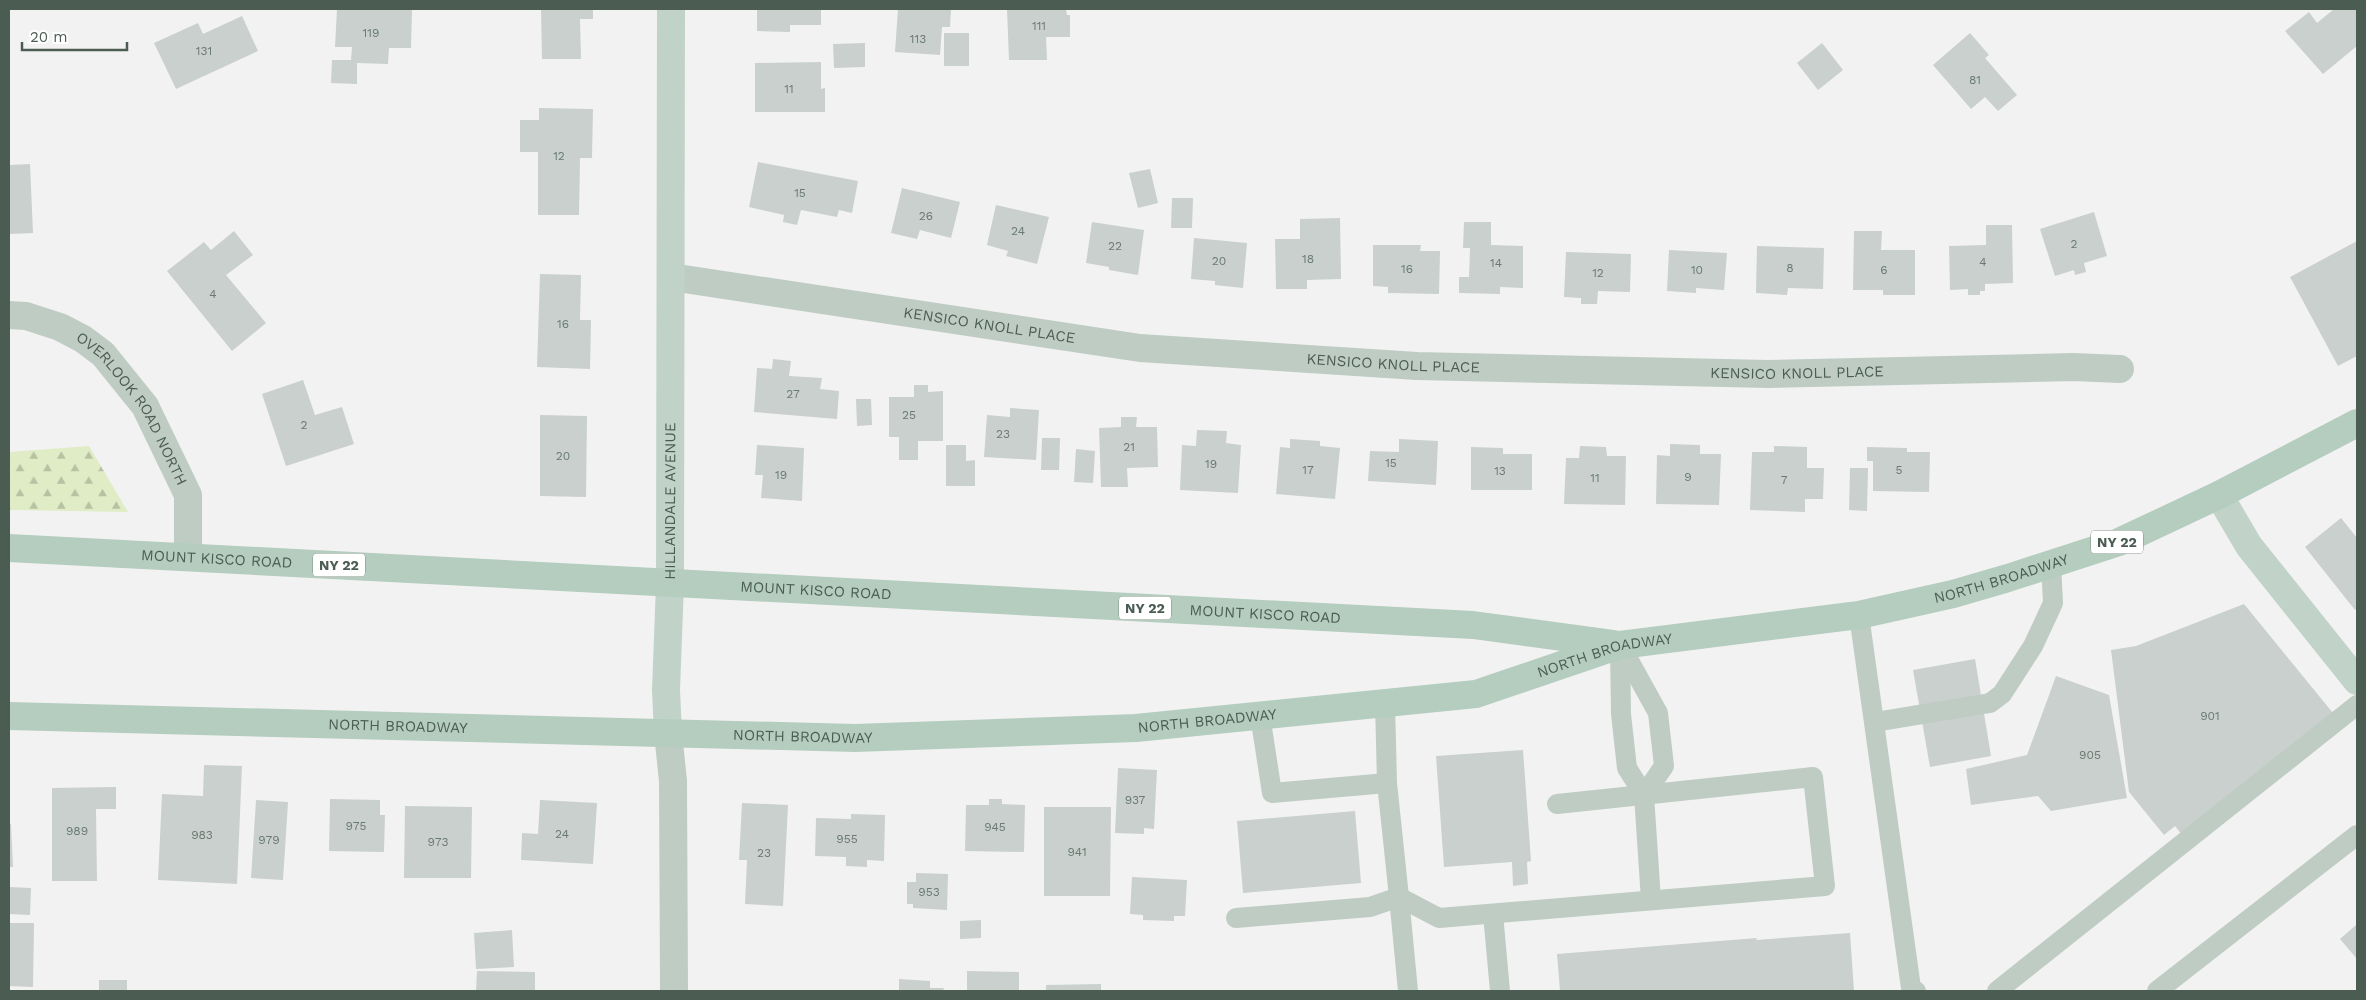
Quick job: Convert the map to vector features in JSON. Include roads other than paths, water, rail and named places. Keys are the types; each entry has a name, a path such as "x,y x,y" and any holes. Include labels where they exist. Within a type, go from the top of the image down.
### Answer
{"main road":[{"name":"NORTH BROADWAY","path":"9,716 855,738 988,735 1136,728 1476,694 1620,645 1859,615 1953,594 2051,564 2119,542 2219,495 2357,423"},
{"name":"MOUNT KISCO ROAD","path":"9,548 1472,625 1620,645"}],"street":[{"name":"HILLANDALE AVENUE","path":"671,9 670,584 666,690 673,781 674,991"},
{"name":"KENSICO KNOLL PLACE","path":"671,278 1140,348 1417,366 1768,374 2073,367 2120,369"},
{"name":"OVERLOOK ROAD NORTH","path":"9,315 26,316 60,327 83,339 104,354 145,406 188,494 188,556"},
{"path":"2219,495 2249,546 2357,681"}],"lane":[{"path":"1875,722 1990,702 2002,694 2033,646 2053,603 2051,564"},
{"path":"1859,615 1911,988 1916,991"},
{"path":"1620,645 1658,713 1664,766 1644,795"},
{"path":"1620,645 1621,714 1626,768 1644,795 1650,900"},
{"path":"1385,703 1387,783 1408,991"},
{"path":"1997,991 2357,705"},
{"path":"1260,715 1272,793 1387,783"},
{"path":"1236,918 1370,907 1399,897 1439,918 1824,886 1812,777 1558,804"},
{"path":"2157,991 2357,835"},
{"path":"1494,914 1500,991"}]}
